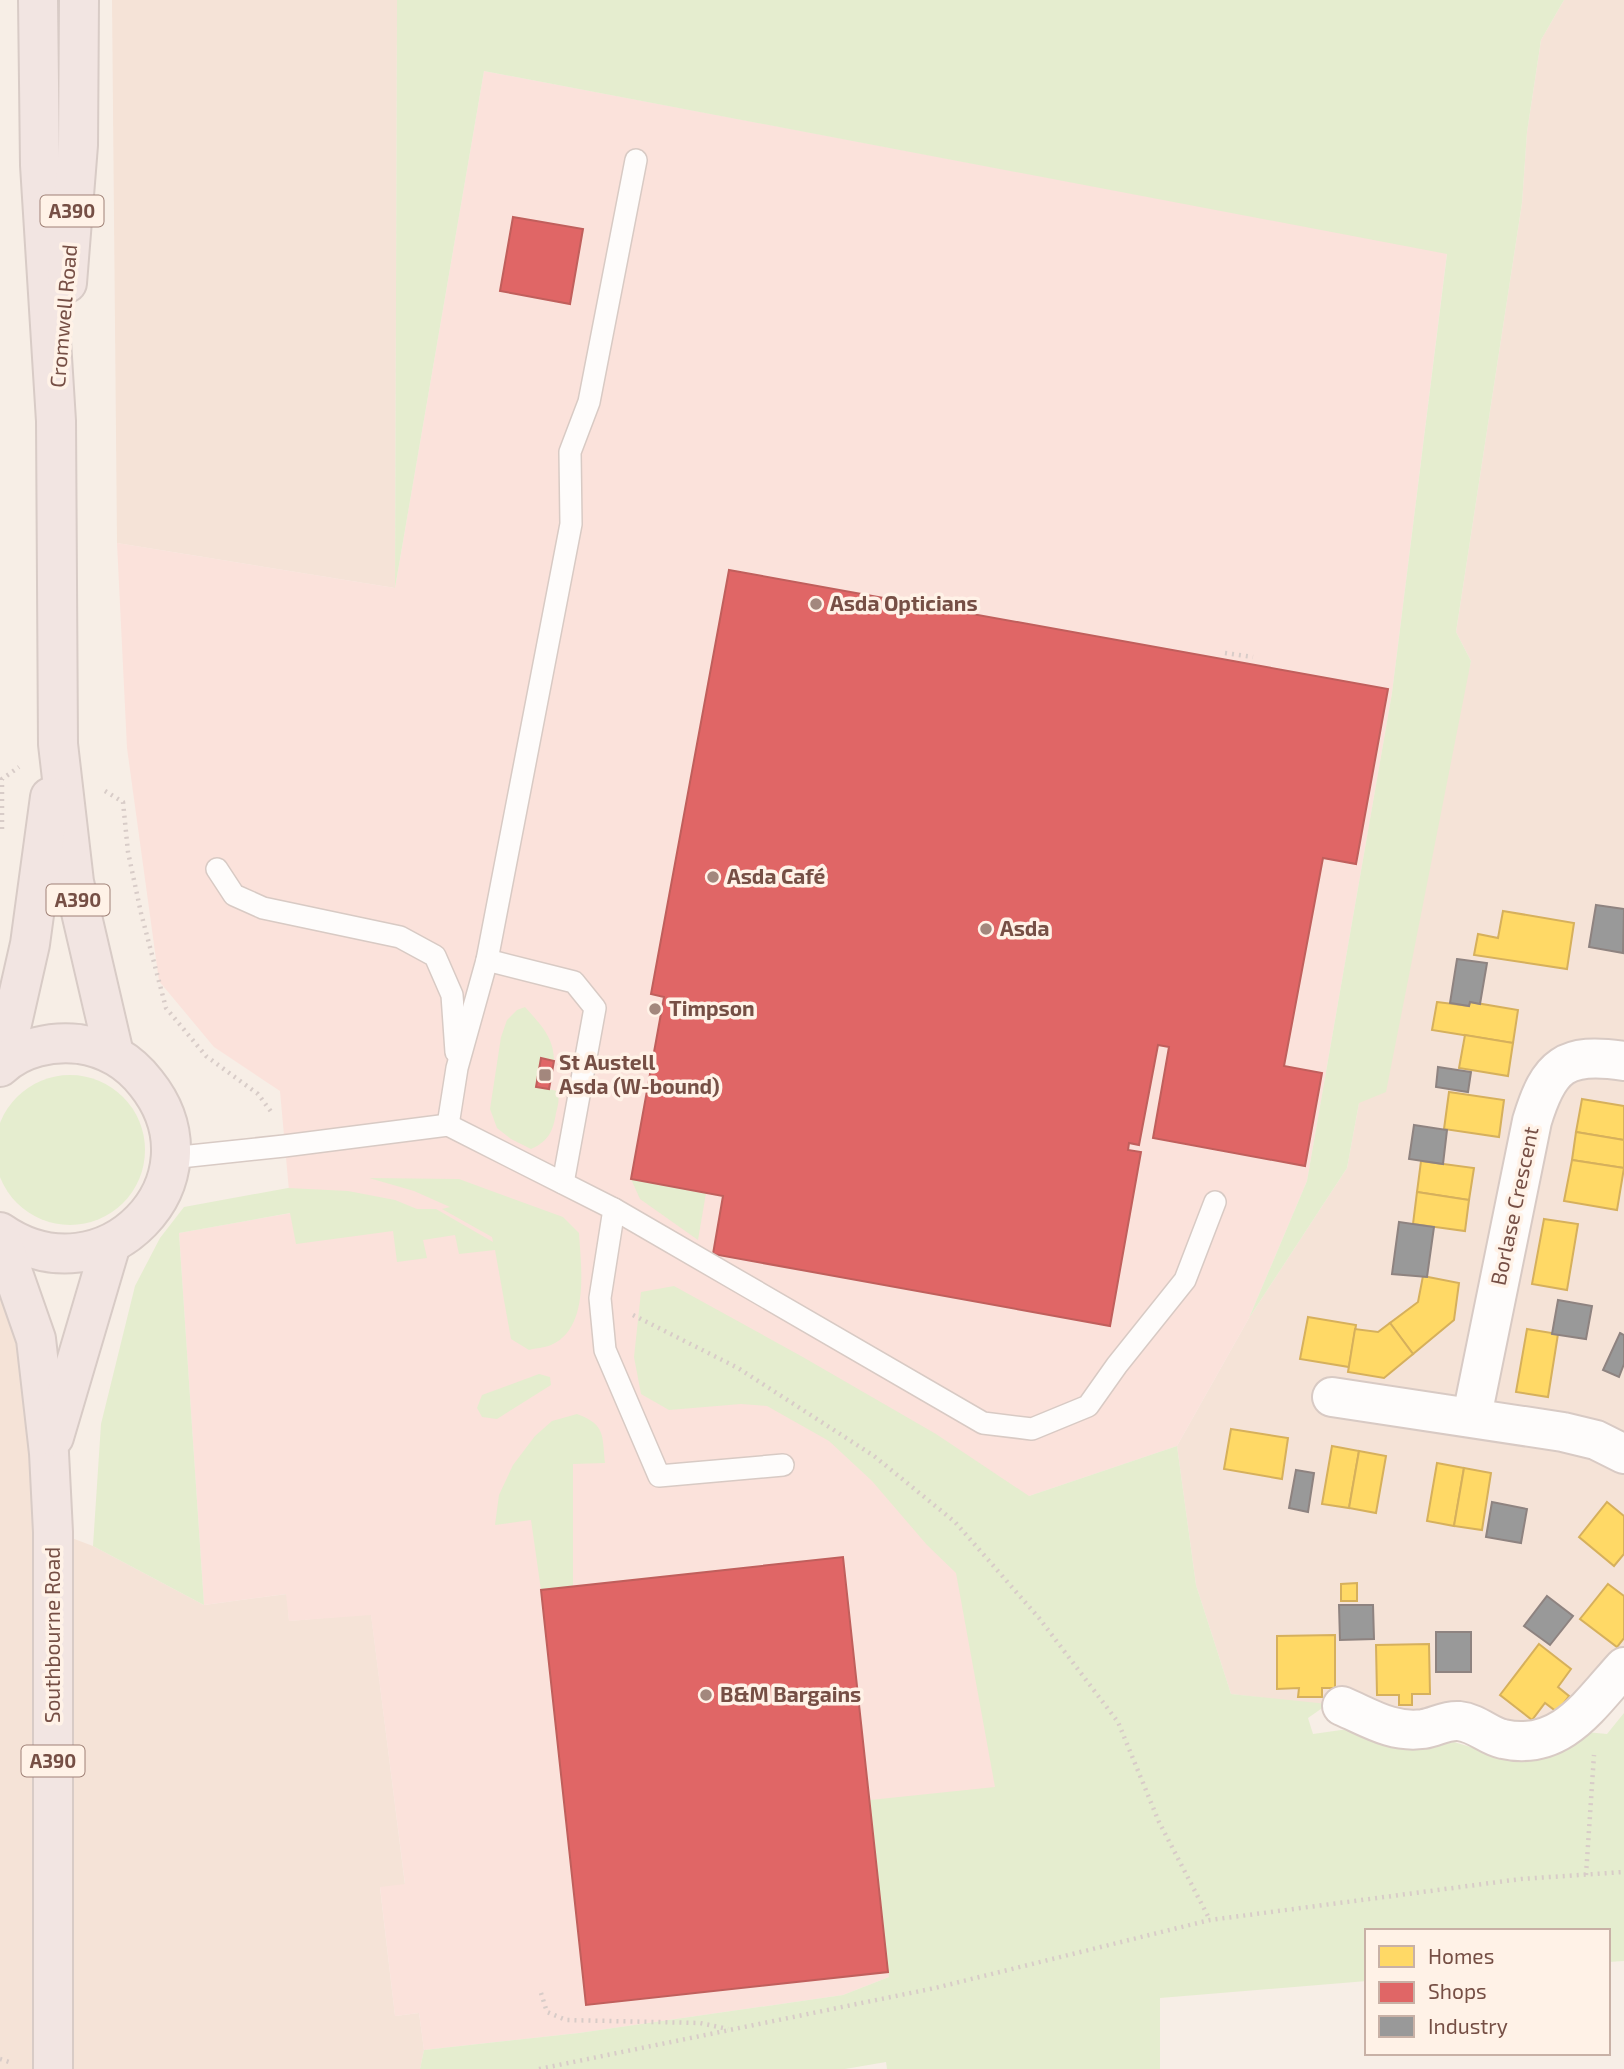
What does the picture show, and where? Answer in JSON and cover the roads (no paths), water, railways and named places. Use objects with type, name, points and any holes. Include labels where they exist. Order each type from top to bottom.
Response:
[{"type":"highway","name":"Cromwell Road","points":[[38,0],[40,165],[56,421],[58,744],[74,882],[114,1054]]},
{"type":"highway","name":"Cromwell Road","points":[[56,421],[78,145],[79,0]]},
{"type":"highway","name":"Cromwell Road","points":[[2,1065],[30,944],[58,744]]},
{"type":"highway","name":"A390","points":[[0,1234],[31,1249],[66,1255],[89,1252],[111,1244],[143,1221],[162,1192],[171,1158],[170,1131],[158,1097],[135,1068],[114,1054],[65,1042],[22,1052],[2,1065]]},
{"type":"highway","name":"Southbourne Road","points":[[0,1234],[36,1339],[49,1453],[53,1532],[53,2069]]},
{"type":"highway","name":"Southbourne Road","points":[[49,1453],[111,1244]]},
{"type":"street","name":"Borlase Crescent","points":[[1472,1416],[1531,1121],[1539,1097],[1552,1074],[1571,1062],[1586,1057],[1624,1061]]},
{"type":"street","points":[[1332,1397],[1472,1416],[1596,1440],[1624,1454]]},
{"type":"street","points":[[1342,1706],[1397,1730],[1425,1729],[1448,1720],[1462,1721],[1480,1726],[1500,1739],[1526,1743],[1556,1733],[1576,1721],[1624,1667]]},
{"type":"lane","points":[[448,1125],[457,1068],[487,960],[570,524],[570,452],[589,402],[636,160]]},
{"type":"lane","points":[[217,869],[234,895],[263,908],[400,937],[435,956],[452,995],[457,1068]]},
{"type":"lane","points":[[487,960],[574,982],[595,1008],[564,1183]]},
{"type":"lane","points":[[171,1158],[448,1125],[614,1209],[983,1423],[1032,1429],[1087,1406],[1185,1280],[1215,1202]]},
{"type":"lane","points":[[614,1209],[600,1298],[605,1350],[659,1476],[783,1465]]},
{"type":"place","name":"Asda Opticians","points":[[816,604]]},
{"type":"place","name":"Asda Café","points":[[713,877]]},
{"type":"place","name":"Asda","points":[[986,929]]},
{"type":"place","name":"Timpson","points":[[655,1009]]},
{"type":"place","name":"St Austell Asda (W-bound)","points":[[545,1075]]},
{"type":"place","name":"B&M Bargains","points":[[706,1695]]}]
